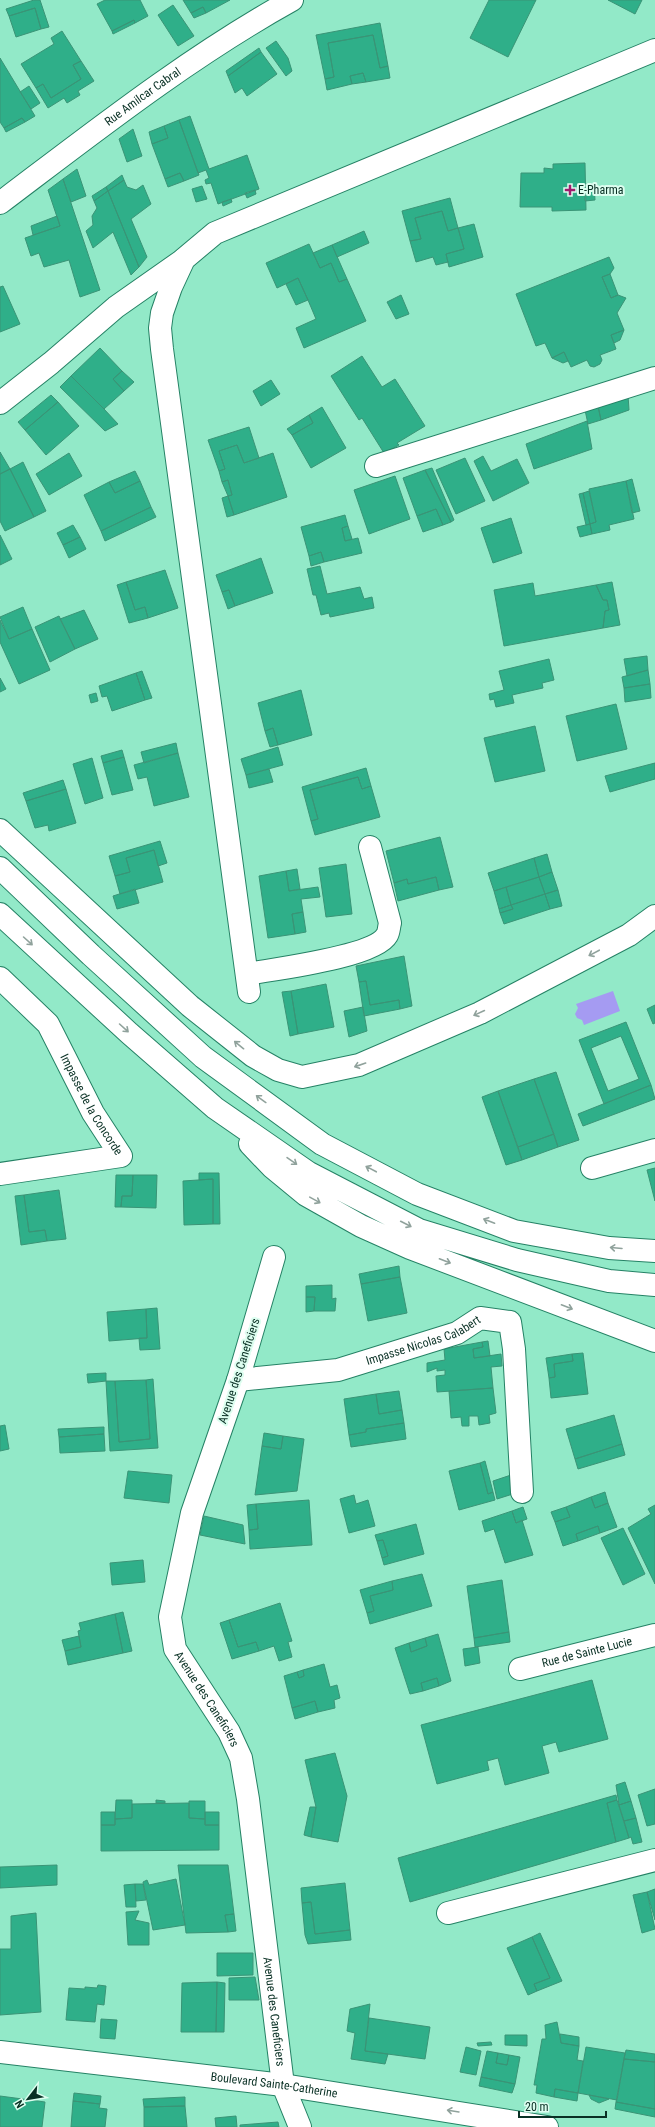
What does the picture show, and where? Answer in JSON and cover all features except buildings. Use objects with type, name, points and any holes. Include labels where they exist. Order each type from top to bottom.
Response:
[{"type":"main road","name":"Rue Amilcar Cabral","points":[[0,203],[89,136],[237,31],[292,0]]},
{"type":"main road","points":[[0,403],[51,363],[116,307],[184,259],[215,234],[655,50]]},
{"type":"main road","points":[[184,259],[171,287],[162,313],[160,328],[248,983],[354,954],[375,945],[387,935],[390,923],[370,847]]},
{"type":"main road","points":[[376,466],[655,378]]},
{"type":"main road","points":[[0,830],[190,1006],[253,1056],[278,1070],[302,1077],[359,1065],[480,1013],[629,935],[655,916]]},
{"type":"main road","points":[[0,868],[91,955],[204,1057],[322,1144],[417,1194],[514,1231],[609,1248],[655,1252]]},
{"type":"main road","points":[[0,914],[123,1027],[215,1108],[272,1166],[306,1195],[361,1226],[410,1248],[655,1340]]},
{"type":"main road","points":[[629,935],[655,926]]},
{"type":"main road","name":"Impasse de la Concorde","points":[[0,978],[48,1024],[93,1113],[121,1156],[0,1174]]},
{"type":"main road","points":[[215,1108],[308,1173],[419,1230],[517,1260],[609,1281],[655,1285]]},
{"type":"main road","points":[[592,1168],[655,1150]]},
{"type":"main road","name":"Avenue des Caneficiers","points":[[274,1257],[238,1380],[192,1513],[170,1617],[175,1648],[229,1732],[241,1758],[248,1799],[283,2085],[300,2127]]},
{"type":"main road","name":"Impasse Nicolas Calabert","points":[[238,1380],[338,1370],[457,1333],[480,1318],[510,1322],[514,1349],[522,1492]]},
{"type":"main road","name":"Rue de Sainte Lucie","points":[[520,1669],[655,1635]]},
{"type":"main road","points":[[448,1913],[655,1860]]},
{"type":"main road","name":"Boulevard Sainte-Catherine","points":[[0,2052],[283,2085],[485,2121],[547,2127]]},
{"type":"shaded area","points":[[613,991],[620,1011],[584,1025],[582,1020],[577,1018],[575,1014],[578,1008],[576,1004]]},
{"type":"place","name":"E-Pharma","points":[[570,190]]}]
